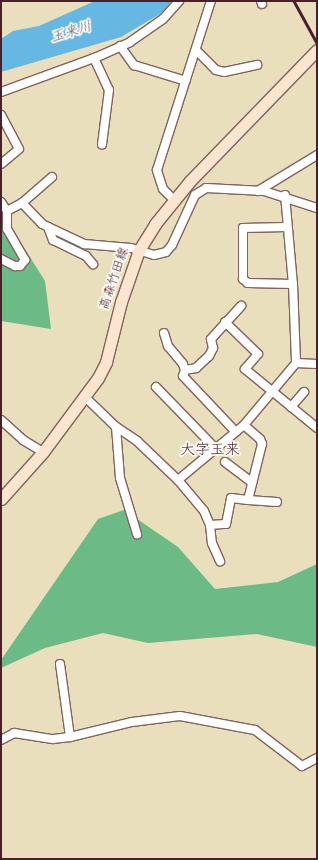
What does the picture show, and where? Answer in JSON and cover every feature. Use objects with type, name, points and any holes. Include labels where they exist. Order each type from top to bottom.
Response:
[{"type":"main road","name":"高森竹田線","points":[[1,499],[42,452],[98,378],[106,362],[121,302],[139,250],[173,199],[317,50]]},
{"type":"street","points":[[1,92],[94,58],[120,46],[163,19],[179,1]]},
{"type":"street","points":[[173,199],[163,189],[157,170],[211,1]]},
{"type":"street","points":[[120,46],[134,65],[186,81]]},
{"type":"street","points":[[196,50],[216,70],[224,72],[257,65]]},
{"type":"street","points":[[94,58],[109,90],[102,145]]},
{"type":"street","points":[[1,115],[19,149],[1,164]]},
{"type":"street","points":[[258,191],[317,155]]},
{"type":"street","points":[[7,211],[22,203],[52,177]]},
{"type":"street","points":[[22,203],[42,224],[84,244],[139,250],[154,256],[166,252],[172,245],[192,199],[199,191],[206,188],[258,191],[285,195],[317,208]]},
{"type":"street","points":[[178,480],[244,425],[273,393],[296,363],[293,284],[286,227],[285,195]]},
{"type":"street","points":[[1,202],[7,211],[6,229],[25,260],[20,266],[15,266],[1,259]]},
{"type":"street","points":[[48,227],[53,240],[86,256],[93,264]]},
{"type":"street","points":[[286,227],[243,228],[243,279],[248,284],[293,284]]},
{"type":"street","points":[[185,370],[196,368],[209,356],[213,348],[211,339],[241,306]]},
{"type":"street","points":[[225,322],[258,354],[246,369],[273,393],[317,428]]},
{"type":"street","points":[[164,333],[168,346],[183,364],[185,370],[183,376],[236,432]]},
{"type":"street","points":[[296,363],[317,364]]},
{"type":"street","points":[[156,387],[216,449]]},
{"type":"street","points":[[292,407],[304,392]]},
{"type":"street","points":[[84,396],[116,427],[137,441],[178,480],[204,511],[210,525],[212,544],[220,560]]},
{"type":"street","points":[[1,420],[23,440],[42,452]]},
{"type":"street","points":[[244,425],[260,439],[262,444],[248,500]]},
{"type":"street","points":[[116,427],[120,478],[137,534]]},
{"type":"street","points":[[225,462],[252,482]]},
{"type":"street","points":[[210,525],[226,524],[230,498],[277,502]]},
{"type":"street","points":[[60,664],[70,737]]},
{"type":"street","points":[[1,740],[14,734],[53,739],[70,737],[132,722],[180,716],[255,730],[302,766],[317,758]]},
{"type":"green space","points":[[1,218],[6,219],[45,281],[51,329],[1,321]]},
{"type":"green space","points":[[124,510],[178,547],[215,589],[278,582],[317,564],[317,647],[257,634],[148,643],[103,633],[45,648],[1,668],[1,660],[98,519]]},
{"type":"water","name":"玉来川","points":[[95,1],[172,1],[160,14],[121,37],[1,72],[1,39],[13,31],[39,26]]},
{"type":"railway","points":[[294,1],[317,43]]},
{"type":"district","name":"大字玉来","points":[[210,451]]}]
